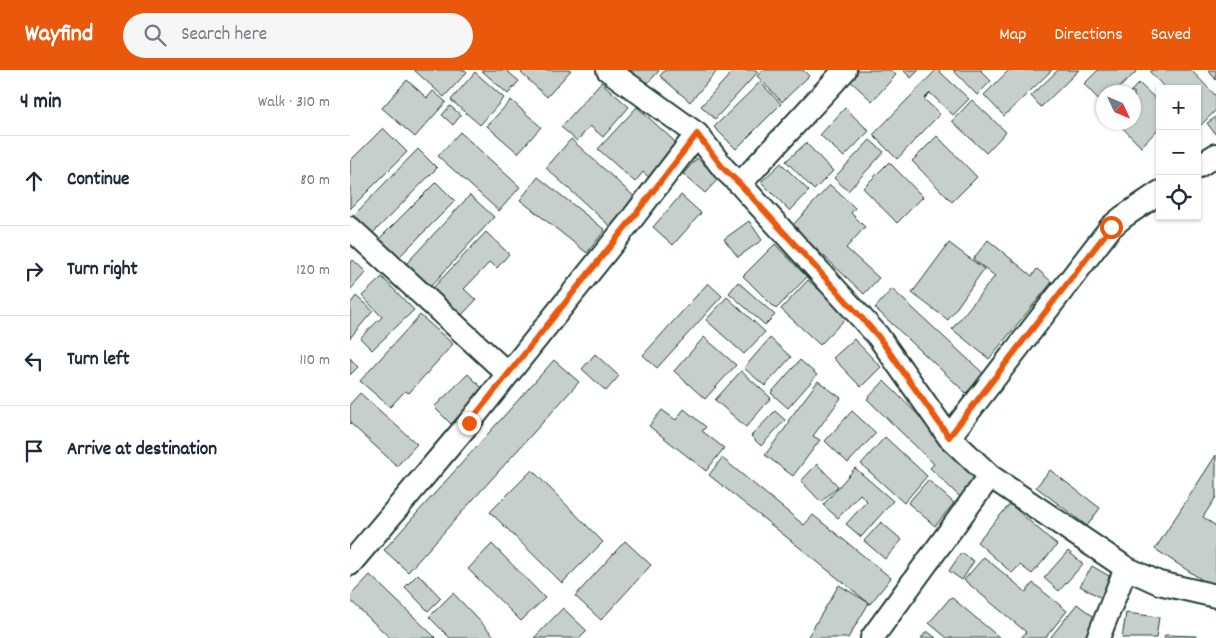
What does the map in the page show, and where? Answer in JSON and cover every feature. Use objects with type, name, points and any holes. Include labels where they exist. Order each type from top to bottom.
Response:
[{"type":"street","points":[[608,70],[697,134],[724,169],[740,184],[878,336],[949,437],[990,476],[1126,568],[1159,583],[1216,596]]},
{"type":"street","points":[[740,184],[845,70]]},
{"type":"street","points":[[350,564],[469,423],[628,224],[697,134]]},
{"type":"street","points":[[1201,164],[1216,155]]},
{"type":"street","points":[[949,437],[1111,227],[1122,217],[1156,195]]},
{"type":"street","points":[[350,228],[508,374]]},
{"type":"street","points":[[872,638],[990,476]]},
{"type":"street","points":[[1098,638],[1126,568]]},
{"type":"building","points":[[414,70],[465,70],[467,72],[444,97]]},
{"type":"building","points":[[481,70],[506,70],[519,81],[508,94]]},
{"type":"building","points":[[524,70],[571,70],[547,97],[521,73]]},
{"type":"building","points":[[629,70],[658,70],[659,71],[646,85]]},
{"type":"building","points":[[665,70],[718,70],[690,102],[660,76]]},
{"type":"building","points":[[734,70],[756,70],[758,72],[715,119],[701,106]]},
{"type":"building","points":[[763,70],[803,70],[809,76],[782,102],[757,76]]},
{"type":"building","points":[[856,70],[891,70],[896,75],[872,101],[848,79]]},
{"type":"building","points":[[903,70],[919,70],[911,78]]},
{"type":"building","points":[[936,70],[969,99],[953,115],[930,93],[924,99],[940,114],[897,159],[873,135]]},
{"type":"building","points":[[953,70],[982,70],[991,81],[977,95]]},
{"type":"building","points":[[1009,70],[1052,70],[1004,116],[984,95]]},
{"type":"building","points":[[1058,70],[1079,70],[1041,107],[1031,96]]},
{"type":"building","points":[[1098,70],[1138,70],[1122,85],[1096,85],[1096,97],[1084,84]]},
{"type":"building","points":[[1152,70],[1191,70],[1216,96],[1216,110],[1201,125],[1201,85],[1162,85],[1150,72]]},
{"type":"building","points":[[1208,70],[1216,70],[1216,80]]},
{"type":"building","points":[[475,72],[504,98],[480,125],[451,100]]},
{"type":"building","points":[[407,80],[427,98],[433,91],[446,102],[415,137],[382,108]]},
{"type":"building","points":[[601,82],[629,107],[603,137],[590,126],[577,141],[561,127]]},
{"type":"building","points":[[760,82],[781,104],[736,149],[714,127]]},
{"type":"building","points":[[1139,83],[1156,99],[1156,131],[1141,147],[1125,130],[1141,130],[1141,85],[1137,85]]},
{"type":"building","points":[[511,100],[541,127],[518,153],[487,126]]},
{"type":"building","points":[[972,100],[1006,132],[986,153],[952,121]]},
{"type":"building","points":[[450,106],[461,115],[453,125],[442,115]]},
{"type":"building","points":[[637,107],[683,149],[653,181],[643,172],[635,182],[598,149]]},
{"type":"building","points":[[845,108],[869,131],[844,157],[820,135]]},
{"type":"building","points":[[1216,117],[1216,135],[1207,123]]},
{"type":"building","points":[[383,128],[407,152],[350,209],[350,161]]},
{"type":"building","points":[[460,132],[520,187],[499,211],[438,156]]},
{"type":"building","points":[[937,136],[977,177],[952,202],[912,161]]},
{"type":"building","points":[[571,139],[638,200],[612,228],[546,168]]},
{"type":"building","points":[[870,140],[884,152],[848,191],[834,178]]},
{"type":"building","points":[[806,143],[833,171],[814,190],[786,161]]},
{"type":"building","points":[[418,149],[437,168],[372,234],[353,216]]},
{"type":"building","points":[[697,158],[719,178],[705,193],[683,174]]},
{"type":"building","points":[[889,162],[923,197],[897,223],[863,188]]},
{"type":"building","points":[[781,163],[809,191],[790,211],[761,182]]},
{"type":"building","points":[[538,177],[605,230],[587,253],[520,200]]},
{"type":"building","points":[[436,182],[455,201],[397,259],[378,240]]},
{"type":"building","points":[[830,185],[855,208],[851,213],[865,227],[846,248],[879,278],[864,294],[792,226]]},
{"type":"building","points":[[470,195],[494,217],[431,286],[406,264]]},
{"type":"building","points":[[681,195],[701,213],[673,245],[653,227]]},
{"type":"building","points":[[749,221],[762,240],[738,257],[724,239]]},
{"type":"building","points":[[486,232],[509,254],[497,268],[490,262],[464,289],[476,300],[459,318],[430,291]]},
{"type":"building","points":[[988,240],[1032,276],[1037,269],[1052,282],[989,359],[952,329],[995,276],[973,259]]},
{"type":"building","points":[[949,243],[984,269],[948,320],[912,293]]},
{"type":"building","points":[[775,244],[807,277],[776,309],[743,276]]},
{"type":"building","points":[[353,260],[366,272],[350,290],[350,263]]},
{"type":"building","points":[[382,277],[414,310],[372,350],[360,338],[382,317],[362,296]]},
{"type":"building","points":[[808,280],[848,316],[820,345],[781,309]]},
{"type":"building","points":[[738,282],[775,315],[765,325],[729,293]]},
{"type":"building","points":[[708,283],[722,296],[657,368],[643,355]]},
{"type":"building","points":[[892,289],[984,374],[966,393],[875,308]]},
{"type":"building","points":[[356,296],[373,311],[350,338],[350,304]]},
{"type":"building","points":[[727,297],[765,332],[744,354],[706,320]]},
{"type":"building","points":[[420,315],[453,344],[409,393],[405,391],[390,407],[360,381]]},
{"type":"building","points":[[704,337],[736,365],[705,399],[674,371]]},
{"type":"building","points":[[770,338],[791,357],[765,386],[744,368]]},
{"type":"building","points":[[854,339],[881,367],[861,387],[833,358]]},
{"type":"building","points":[[595,354],[619,376],[606,391],[582,369]]},
{"type":"building","points":[[350,358],[358,367],[350,375]]},
{"type":"building","points":[[554,360],[579,382],[408,572],[384,550]]},
{"type":"building","points":[[800,360],[817,375],[788,408],[771,393]]},
{"type":"building","points":[[741,371],[771,398],[746,427],[715,400]]},
{"type":"building","points":[[468,374],[485,391],[451,424],[434,407]]},
{"type":"building","points":[[818,381],[841,398],[813,436],[820,440],[793,476],[765,455]]},
{"type":"building","points":[[884,381],[980,476],[960,497],[930,468],[934,464],[867,399]]},
{"type":"building","points":[[360,393],[417,444],[397,466],[350,423],[350,404]]},
{"type":"building","points":[[684,409],[706,427],[702,431],[724,448],[706,471],[649,426],[662,410],[676,420]]},
{"type":"building","points":[[775,411],[785,420],[761,446],[751,436]]},
{"type":"building","points":[[852,411],[876,433],[848,463],[825,441]]},
{"type":"building","points":[[885,437],[927,476],[904,503],[861,464]]},
{"type":"building","points":[[1216,455],[1216,497],[1203,517],[1216,526],[1216,589],[1155,549]]},
{"type":"building","points":[[722,458],[804,525],[813,515],[891,578],[870,604],[709,475]]},
{"type":"building","points":[[817,464],[838,486],[821,502],[801,481]]},
{"type":"building","points":[[855,468],[893,501],[861,537],[846,524],[867,501],[860,494],[838,518],[823,505]]},
{"type":"building","points":[[532,470],[603,542],[562,583],[490,512]]},
{"type":"building","points":[[1050,470],[1100,508],[1087,526],[1036,487]]},
{"type":"building","points":[[928,480],[954,503],[935,526],[908,503]]},
{"type":"building","points":[[1010,504],[1057,545],[1032,574],[1020,565],[1012,573],[977,542]]},
{"type":"building","points":[[881,522],[902,540],[885,559],[864,541]]},
{"type":"building","points":[[625,541],[651,565],[601,620],[575,596]]},
{"type":"building","points":[[492,544],[545,598],[521,621],[468,569]]},
{"type":"building","points":[[1068,551],[1083,564],[1059,591],[1044,578]]},
{"type":"building","points":[[961,553],[974,561],[962,580],[949,571]]},
{"type":"building","points":[[984,557],[1026,592],[1033,583],[1067,611],[1045,638],[1021,638],[1026,632],[964,580]]},
{"type":"building","points":[[1092,566],[1116,580],[1105,600],[1080,586]]},
{"type":"building","points":[[418,574],[441,598],[428,611],[405,587]]},
{"type":"building","points":[[370,575],[436,638],[390,638],[350,600],[350,596]]},
{"type":"building","points":[[839,585],[869,603],[848,638],[807,638]]},
{"type":"building","points":[[453,593],[496,638],[450,638],[429,617]]},
{"type":"building","points":[[951,597],[1000,638],[947,638],[929,623]]},
{"type":"building","points":[[1077,604],[1098,620],[1084,638],[1050,638]]},
{"type":"building","points":[[563,608],[587,631],[580,638],[534,638]]},
{"type":"building","points":[[1126,613],[1159,617],[1156,638],[1122,638]]},
{"type":"building","points":[[927,631],[936,638],[921,638]]},
{"type":"building","points":[[1165,635],[1196,636],[1196,638],[1164,638]]},
{"type":"route","points":[[469,423],[628,224],[697,134],[724,169],[740,184],[878,336],[949,437],[1111,227]]}]
